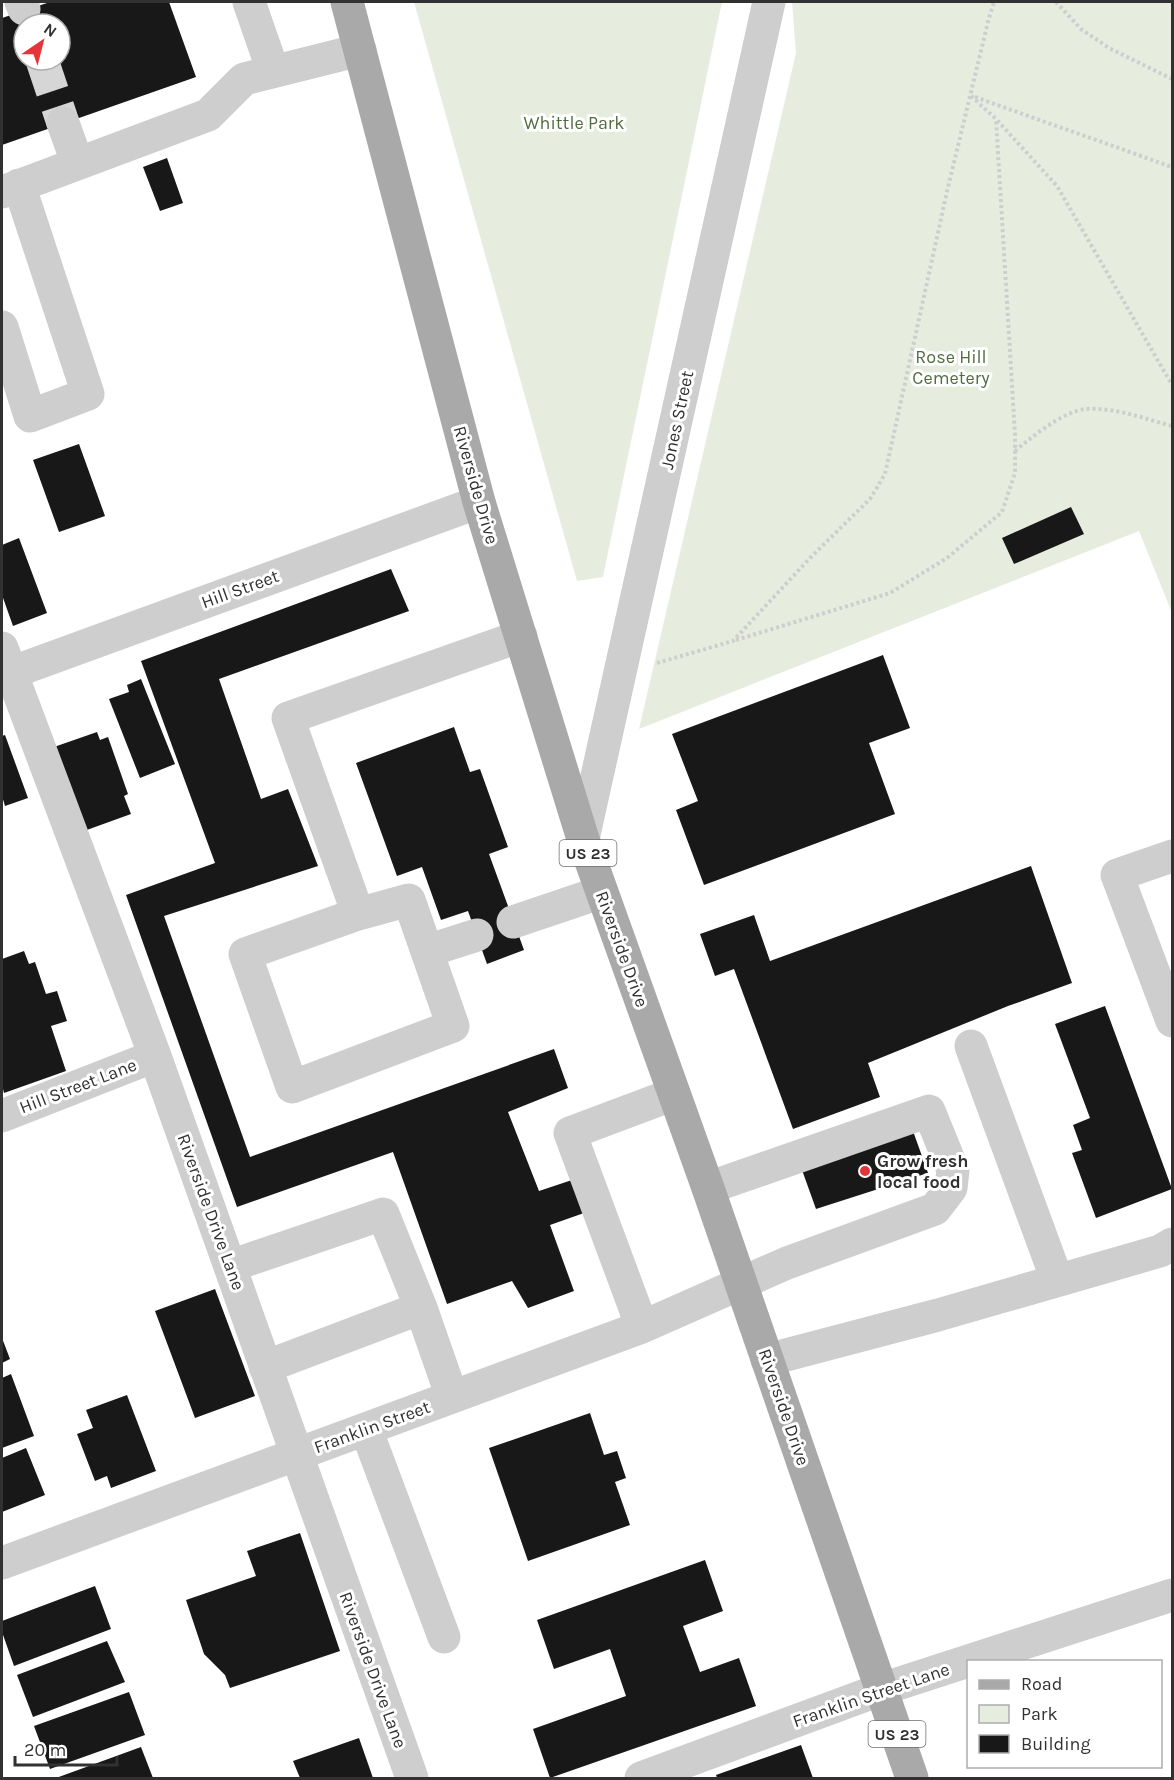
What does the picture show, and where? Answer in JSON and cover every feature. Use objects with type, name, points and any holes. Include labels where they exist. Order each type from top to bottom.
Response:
[{"type":"main road","name":"Riverside Drive","points":[[347,2],[479,501],[583,839],[708,1188],[912,1779]]},
{"type":"street","points":[[249,2],[273,71]]},
{"type":"street","name":"Jones Street","points":[[583,839],[769,2]]},
{"type":"street","points":[[2,327],[30,416],[88,394],[10,188],[208,115],[244,79],[360,50]]},
{"type":"street","points":[[63,123],[77,162]]},
{"type":"street","name":"Hill Street","points":[[4,665],[479,501]]},
{"type":"street","points":[[358,914],[288,718],[520,636]]},
{"type":"street","name":"Riverside Drive Lane","points":[[4,665],[155,1056],[412,1779]]},
{"type":"street","points":[[1173,856],[1117,875],[1173,1021]]},
{"type":"street","points":[[513,922],[602,892]]},
{"type":"street","points":[[409,900],[453,1026],[292,1087],[245,954],[358,914],[409,900]]},
{"type":"street","points":[[427,951],[477,935]]},
{"type":"street","points":[[971,1046],[1057,1280]]},
{"type":"street","name":"Hill Street Lane","points":[[2,1116],[155,1056]]},
{"type":"street","points":[[642,1328],[570,1132],[674,1094]]},
{"type":"street","name":"Franklin Street","points":[[2,1563],[642,1328],[787,1263],[935,1209],[951,1188],[953,1170],[929,1111],[708,1188]]},
{"type":"street","points":[[230,1266],[383,1214],[421,1308],[452,1397]]},
{"type":"street","points":[[767,1360],[938,1315],[1160,1251],[1173,1244]]},
{"type":"street","points":[[265,1367],[421,1308]]},
{"type":"street","points":[[366,1429],[444,1637]]},
{"type":"street","name":"Franklin Street Lane","points":[[971,1660],[1173,1594]]},
{"type":"street","name":"Franklin Street Lane","points":[[641,1779],[882,1689],[967,1661]]},
{"type":"path","points":[[733,641],[810,558],[870,499],[885,474],[948,187],[994,2]]},
{"type":"path","points":[[1056,2],[1081,29],[1109,48],[1173,79]]},
{"type":"path","points":[[971,96],[996,119],[1057,186],[1173,385]]},
{"type":"path","points":[[971,96],[1173,167]]},
{"type":"path","points":[[621,674],[890,593],[947,558],[1002,512],[1015,473],[1015,451],[996,119]]},
{"type":"path","points":[[1015,451],[1042,429],[1084,409],[1126,413],[1173,426]]},
{"type":"green space","name":"Whittle Park","points":[[414,2],[722,2],[603,577],[577,581]]},
{"type":"green space","name":"Rose Hill Cemetery","points":[[792,2],[1172,2],[1172,613],[1139,531],[639,729],[796,53]]},
{"type":"building","points":[[50,2],[169,2],[196,77],[2,145],[2,18],[12,15],[12,72],[72,72],[72,12],[20,12]]},
{"type":"building","points":[[167,158],[183,203],[160,211],[143,167]]},
{"type":"building","points":[[79,444],[105,516],[59,532],[33,460]]},
{"type":"building","points":[[1071,507],[1084,534],[1014,564],[1002,538]]},
{"type":"building","points":[[19,538],[47,613],[13,626],[2,595],[2,545]]},
{"type":"building","points":[[391,569],[409,611],[219,679],[261,799],[288,789],[318,866],[164,916],[250,1157],[554,1049],[568,1088],[508,1112],[539,1191],[572,1180],[584,1213],[550,1225],[574,1291],[528,1308],[512,1281],[447,1304],[393,1152],[237,1207],[126,895],[215,863],[141,661]]},
{"type":"building","points":[[883,655],[910,728],[869,743],[895,814],[704,885],[676,810],[698,801],[672,734]]},
{"type":"building","points":[[141,679],[175,764],[140,778],[109,699],[129,692],[127,685]]},
{"type":"building","points":[[454,727],[470,772],[480,769],[508,847],[489,854],[524,950],[487,964],[468,911],[441,920],[422,867],[397,876],[356,763]]},
{"type":"building","points":[[97,732],[100,740],[108,737],[128,794],[124,796],[131,814],[84,831],[54,747]]},
{"type":"building","points":[[5,735],[28,798],[5,806],[2,796],[2,736]]},
{"type":"building","points":[[1031,866],[1072,983],[1008,1006],[868,1063],[880,1097],[793,1129],[734,969],[715,976],[700,934],[754,915],[770,961]]},
{"type":"building","points":[[24,951],[29,964],[35,962],[46,994],[57,991],[67,1021],[51,1026],[66,1071],[4,1093],[2,1085],[2,959]]},
{"type":"building","points":[[1105,1006],[1172,1189],[1096,1218],[1072,1153],[1082,1150],[1073,1125],[1090,1118],[1055,1024]]},
{"type":"building","name":"Grow fresh local food","points":[[913,1131],[928,1173],[816,1209],[802,1170]]},
{"type":"building","points":[[215,1289],[255,1396],[195,1418],[155,1311]]},
{"type":"building","points":[[2,1338],[10,1359],[2,1363]]},
{"type":"building","points":[[11,1374],[34,1436],[2,1448],[2,1378]]},
{"type":"building","points":[[127,1395],[156,1471],[111,1488],[107,1476],[95,1481],[77,1434],[93,1428],[86,1410]]},
{"type":"building","points":[[590,1413],[604,1455],[617,1451],[626,1478],[615,1482],[630,1525],[528,1561],[489,1448]]},
{"type":"building","points":[[26,1448],[45,1495],[2,1512],[2,1458]]},
{"type":"building","points":[[300,1533],[340,1651],[230,1688],[225,1675],[204,1654],[186,1600],[256,1576],[247,1551]]},
{"type":"building","points":[[705,1560],[723,1611],[683,1626],[700,1672],[739,1658],[756,1706],[550,1778],[533,1729],[626,1696],[610,1649],[554,1669],[537,1620]]},
{"type":"building","points":[[95,1586],[111,1629],[14,1666],[2,1632],[2,1621]]},
{"type":"building","points":[[107,1641],[125,1682],[33,1717],[17,1675]]},
{"type":"building","points":[[129,1692],[145,1735],[50,1769],[34,1726]]},
{"type":"building","points":[[359,1738],[373,1778],[300,1778],[293,1761]]},
{"type":"building","points":[[801,1745],[813,1778],[717,1778],[716,1775]]},
{"type":"building","points":[[141,1747],[153,1778],[56,1778]]},
{"type":"tunnel","points":[[46,72],[63,123]]},
{"type":"place","name":"Grow fresh local food","points":[[865,1171]]}]
